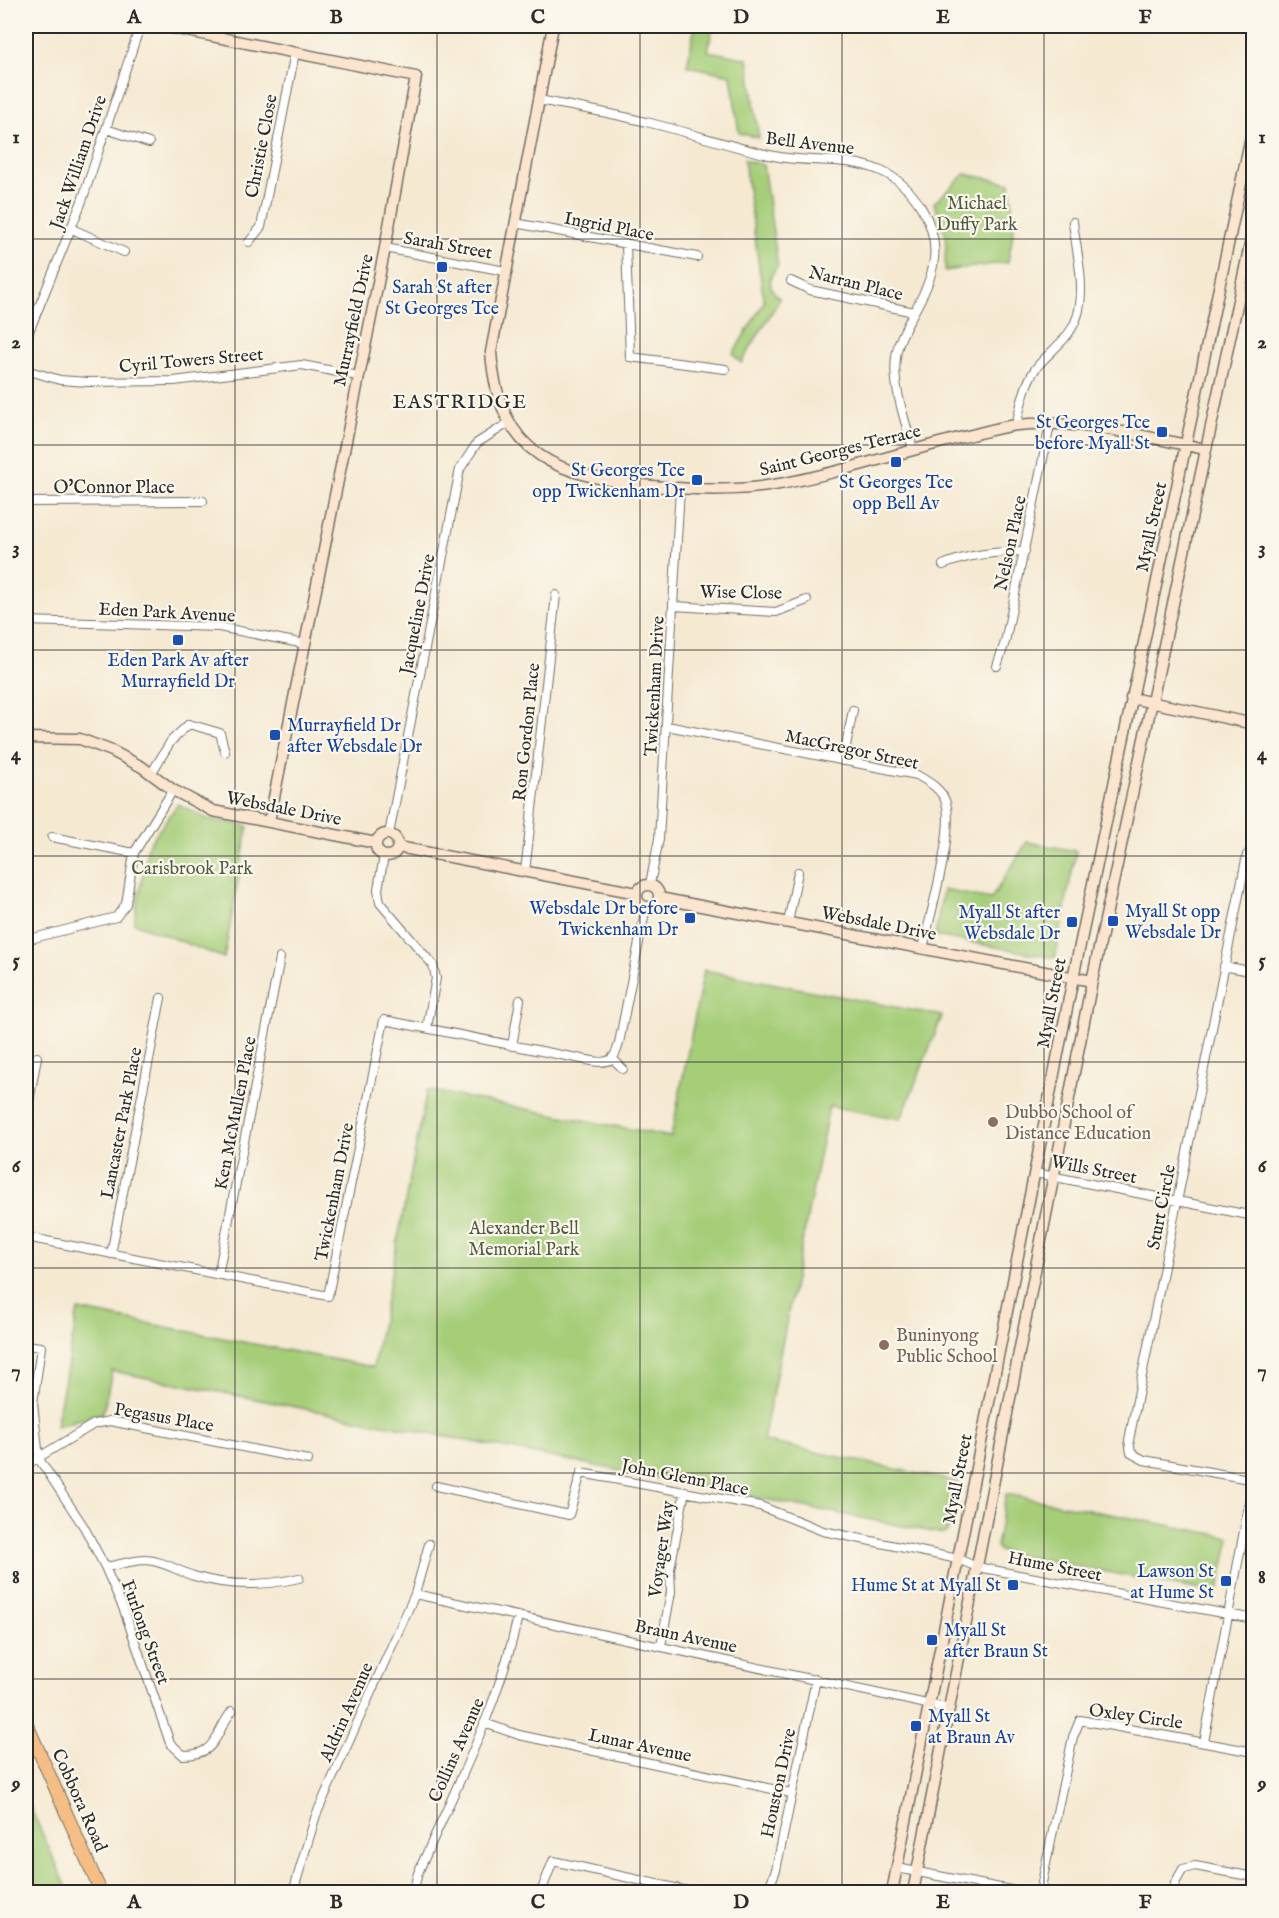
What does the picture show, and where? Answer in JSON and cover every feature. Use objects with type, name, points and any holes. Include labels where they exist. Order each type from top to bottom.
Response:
[{"type":"main road","name":"Cobbora Road","points":[[26,1722],[100,1893]]},
{"type":"street","name":"Jack William Drive","points":[[26,339],[72,229],[140,26]]},
{"type":"street","name":"Murrayfield Drive","points":[[162,26],[416,77],[385,248],[269,822]]},
{"type":"street","name":"Saint Georges Terrace","points":[[553,26],[491,352],[498,401],[523,440],[546,460],[572,472],[601,481],[680,489],[729,490],[773,485],[1016,425],[1099,427],[1205,449]]},
{"type":"street","name":"Christie Close","points":[[249,242],[261,227],[295,52]]},
{"type":"street","name":"Bell Avenue","points":[[539,100],[645,122],[774,156],[804,161],[830,159],[882,172],[913,196],[927,218],[934,238],[934,259],[928,286],[900,341],[895,367],[898,391],[913,449]]},
{"type":"street","name":"Myall Street","points":[[892,1893],[1073,978],[1185,445],[1250,165],[1254,122]]},
{"type":"street","points":[[106,129],[148,143]]},
{"type":"street","points":[[1016,425],[1030,377],[1063,342],[1079,312],[1080,290],[1073,222]]},
{"type":"street","name":"Ingrid Place","points":[[515,223],[697,257]]},
{"type":"street","name":"Myall Street","points":[[913,1893],[1092,981],[1254,226]]},
{"type":"street","points":[[72,229],[124,252]]},
{"type":"street","points":[[626,245],[630,357],[725,369]]},
{"type":"street","name":"Sarah Street","points":[[385,248],[505,271]]},
{"type":"street","name":"Narran Place","points":[[791,281],[810,290],[914,312]]},
{"type":"street","name":"Cyril Towers Street","points":[[26,370],[60,380],[88,382],[174,381],[302,365],[358,376]]},
{"type":"street","name":"Jacqueline Drive","points":[[389,834],[460,469],[477,443],[510,422]]},
{"type":"street","name":"Nelson Place","points":[[997,666],[1050,425]]},
{"type":"street","name":"Twickenham Drive","points":[[650,884],[659,839],[680,489]]},
{"type":"street","name":"O'Connor Place","points":[[26,502],[203,501]]},
{"type":"street","points":[[943,565],[957,559],[993,552],[1024,551]]},
{"type":"street","name":"Ron Gordon Place","points":[[525,872],[556,595]]},
{"type":"street","name":"Wise Close","points":[[673,606],[776,612],[807,600]]},
{"type":"street","name":"Eden Park Avenue","points":[[26,621],[219,627],[305,644]]},
{"type":"street","points":[[1131,698],[1254,724]]},
{"type":"street","points":[[843,760],[853,710]]},
{"type":"street","points":[[151,774],[171,741],[189,724],[220,733],[225,752]]},
{"type":"street","name":"MacGregor Street","points":[[667,726],[916,775],[940,791],[947,804],[947,831],[923,949]]},
{"type":"street","name":"Websdale Drive","points":[[26,738],[80,739],[112,751],[173,790],[213,811],[376,843]]},
{"type":"street","points":[[26,940],[116,917],[126,904],[134,853],[173,790]]},
{"type":"street","points":[[389,834],[397,840],[398,847],[394,853],[384,856],[378,853],[376,843],[382,835],[389,834]]},
{"type":"street","points":[[52,837],[134,853]]},
{"type":"street","points":[[398,847],[637,893]]},
{"type":"street","name":"Sturt Circle","points":[[1253,1479],[1144,1460],[1131,1453],[1130,1440],[1247,855],[1254,847]]},
{"type":"street","points":[[384,856],[378,889],[380,903],[433,965],[436,978],[427,1028]]},
{"type":"street","points":[[788,923],[798,872]]},
{"type":"street","points":[[650,884],[657,888],[659,898],[653,906],[646,907],[639,902],[637,893],[641,887],[650,884]]},
{"type":"street","name":"Websdale Drive","points":[[659,898],[1092,981]]},
{"type":"street","points":[[623,1069],[613,1059],[619,1043],[646,907]]},
{"type":"street","name":"Ken McMullen Place","points":[[218,1275],[280,958]]},
{"type":"street","points":[[1224,966],[1254,972]]},
{"type":"street","name":"Lancaster Park Place","points":[[111,1254],[161,998]]},
{"type":"street","points":[[512,1046],[520,1000]]},
{"type":"street","name":"Twickenham Drive","points":[[26,1237],[328,1296],[384,1020],[592,1061],[608,1062],[613,1059]]},
{"type":"street","points":[[26,1118],[37,1057]]},
{"type":"street","name":"Wills Street","points":[[1035,1173],[1254,1216]]},
{"type":"street","points":[[26,1345],[41,1347],[29,1404],[39,1459]]},
{"type":"street","name":"Pegasus Place","points":[[26,1465],[94,1424],[110,1421],[308,1460]]},
{"type":"street","name":"Furlong Street","points":[[39,1459],[84,1527],[105,1567],[124,1610],[170,1743],[183,1755],[198,1755],[210,1749],[232,1712]]},
{"type":"street","name":"John Glenn Place","points":[[436,1486],[570,1515],[581,1473],[760,1506],[823,1532],[958,1559]]},
{"type":"street","points":[[1204,1742],[1253,1479]]},
{"type":"street","name":"Voyager Way","points":[[661,1646],[671,1592],[670,1569],[685,1491]]},
{"type":"street","name":"Aldrin Avenue","points":[[293,1893],[316,1815],[415,1594],[429,1544]]},
{"type":"street","name":"Hume Street","points":[[958,1559],[977,1567],[1254,1619]]},
{"type":"street","points":[[105,1567],[145,1560],[165,1564],[193,1576],[223,1583],[253,1585],[299,1578]]},
{"type":"street","name":"Braun Avenue","points":[[415,1594],[950,1709]]},
{"type":"street","name":"Collins Avenue","points":[[413,1893],[418,1873],[484,1723],[510,1655],[518,1616]]},
{"type":"street","name":"Houston Drive","points":[[767,1893],[776,1870],[816,1679]]},
{"type":"street","name":"Oxley Circle","points":[[1040,1893],[1073,1737],[1080,1720],[1254,1752]]},
{"type":"street","name":"Lunar Avenue","points":[[484,1723],[519,1735],[791,1793]]},
{"type":"street","points":[[541,1893],[553,1861],[666,1889],[693,1893]]},
{"type":"street","points":[[1173,1893],[1174,1883],[1183,1869],[1195,1866],[1254,1878]]},
{"type":"street","points":[[897,1868],[1020,1893]]},
{"type":"green space","points":[[695,26],[713,26],[708,51],[748,59],[759,138],[739,133],[731,75],[687,66]]},
{"type":"green space","points":[[744,160],[763,165],[778,266],[772,274],[770,283],[780,299],[741,363],[733,354],[764,302]]},
{"type":"green space","name":"Michael Duffy Park","points":[[965,174],[1010,183],[1014,227],[1008,262],[945,271],[946,236],[934,203]]},
{"type":"green space","name":"Carisbrook Park","points":[[178,804],[207,819],[248,826],[224,958],[134,923],[148,845]]},
{"type":"green space","points":[[1027,842],[1076,851],[1055,958],[935,936],[943,890],[991,899]]},
{"type":"green space","name":"Alexander Bell Memorial Park","points":[[704,970],[942,1016],[901,1119],[829,1106],[763,1441],[958,1482],[948,1531],[943,1534],[112,1371],[103,1413],[56,1426],[78,1310],[373,1367],[427,1090],[671,1137]]},
{"type":"green space","points":[[1006,1494],[1230,1537],[1219,1589],[1215,1593],[999,1551],[996,1546]]},
{"type":"green space","points":[[26,1798],[69,1892],[26,1892]]},
{"type":"place","name":"Sarah St after St Georges Tce","points":[[442,267]]},
{"type":"place","name":"St Georges Tce before Myall St","points":[[1162,432]]},
{"type":"place","name":"St Georges Tce opp Bell Av","points":[[896,462]]},
{"type":"place","name":"St Georges Tce opp Twickenham Dr","points":[[697,480]]},
{"type":"place","name":"Eden Park Av after Murrayfield Dr","points":[[178,640]]},
{"type":"place","name":"Murrayfield Dr after Websdale Dr","points":[[275,735]]},
{"type":"place","name":"Websdale Dr before Twickenham Dr","points":[[690,918]]},
{"type":"place","name":"Myall St opp Websdale Dr","points":[[1113,921]]},
{"type":"place","name":"Myall St after Websdale Dr","points":[[1072,922]]},
{"type":"place","name":"Dubbo School of Distance Education","points":[[993,1122]]},
{"type":"place","name":"Buninyong Public School","points":[[884,1345]]},
{"type":"place","name":"Lawson St at Hume St","points":[[1226,1581]]},
{"type":"place","name":"Hume St at Myall St","points":[[1013,1585]]},
{"type":"place","name":"Myall St after Braun St","points":[[932,1640]]},
{"type":"place","name":"Myall St at Braun Av","points":[[916,1726]]},
{"type":"district","name":"EASTRIDGE","points":[[460,401]]}]
